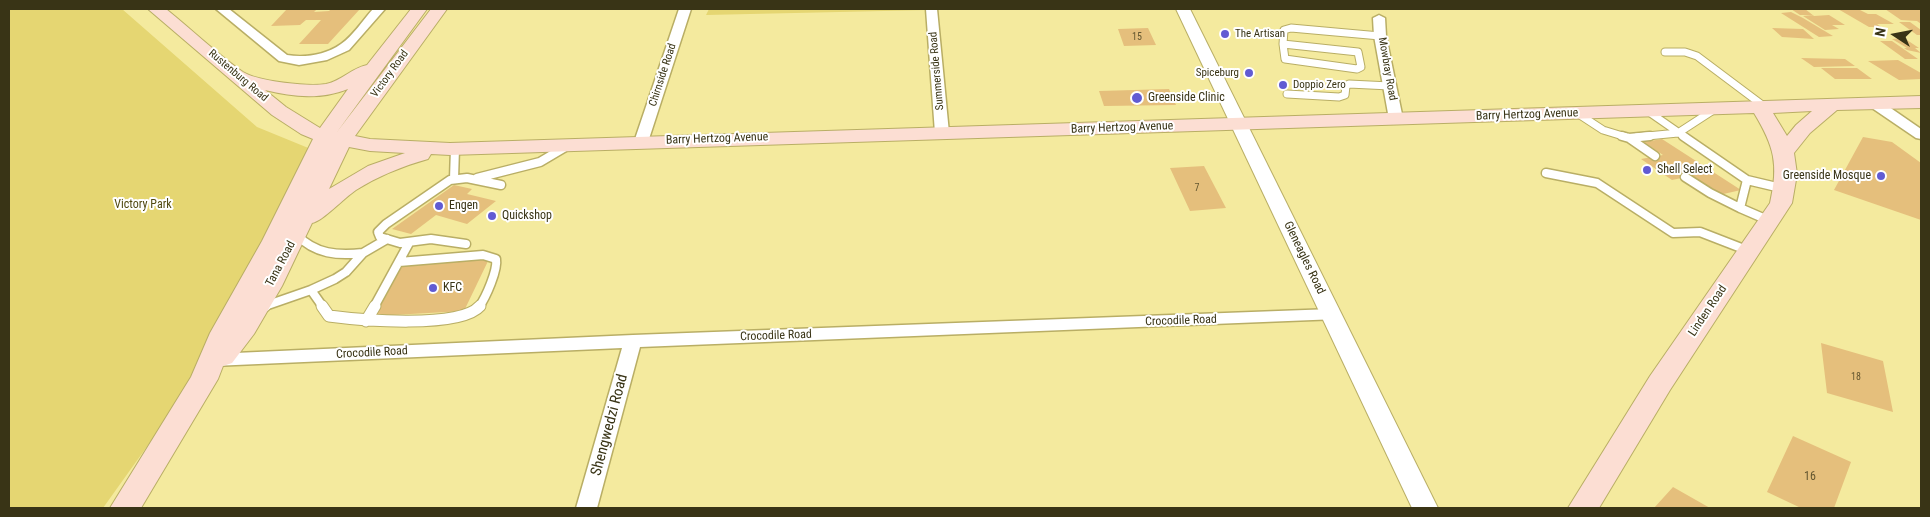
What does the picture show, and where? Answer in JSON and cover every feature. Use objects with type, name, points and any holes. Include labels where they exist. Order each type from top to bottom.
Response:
[{"type":"main road","name":"Rustenburg Road","points":[[156,9],[289,119],[333,138]]},
{"type":"main road","name":"Victory Road","points":[[333,138],[378,61],[419,9]]},
{"type":"main road","name":"Victory Road","points":[[333,138],[401,58],[438,9]]},
{"type":"main road","points":[[241,78],[283,90],[316,91],[335,87],[353,79],[378,61]]},
{"type":"main road","name":"Barry Hertzog Avenue","points":[[333,138],[400,148],[452,149],[1921,102]]},
{"type":"main road","points":[[1785,152],[1803,129],[1832,105]]},
{"type":"main road","name":"Linden Road","points":[[1583,508],[1660,383],[1781,203],[1785,189],[1787,168],[1785,152],[1778,135],[1762,108]]},
{"type":"main road","name":"Tana Road","points":[[125,508],[212,366],[245,328],[257,308],[298,232],[333,138]]},
{"type":"main road","name":"Tana Road","points":[[212,366],[223,333],[301,188],[333,138]]},
{"type":"main road","points":[[298,232],[325,203],[364,176],[400,160],[452,149]]},
{"type":"street","points":[[222,9],[283,58],[299,61],[323,57],[345,47],[379,9]]},
{"type":"street","name":"Chirnside Road","points":[[641,142],[685,9]]},
{"type":"street","name":"Summerside Road","points":[[931,9],[942,133]]},
{"type":"street","name":"Gleneagles Road","points":[[1183,9],[1237,124],[1425,508]]},
{"type":"street","name":"Mowbray Road","points":[[1378,12],[1380,36],[1396,119]]},
{"type":"street","points":[[1874,103],[1921,135]]},
{"type":"street","name":"Crocodile Road","points":[[212,366],[633,341],[1332,316]]},
{"type":"street","name":"Shengwedzi Road","points":[[587,508],[633,341]]},
{"type":"lane","points":[[1284,44],[1358,52],[1361,67],[1355,68],[1288,61],[1284,57],[1284,44],[1284,30],[1288,28],[1380,36]]},
{"type":"lane","points":[[1665,52],[1685,52],[1697,56],[1762,108]]},
{"type":"lane","points":[[1287,94],[1339,97],[1346,95],[1346,86],[1349,84],[1390,86]]},
{"type":"lane","points":[[1629,138],[1678,133],[1715,109]]},
{"type":"lane","points":[[1649,112],[1747,180],[1785,189]]},
{"type":"lane","points":[[1577,113],[1603,130],[1629,138],[1654,156]]},
{"type":"lane","points":[[474,179],[540,162],[570,144]]},
{"type":"lane","points":[[452,149],[454,179]]},
{"type":"lane","points":[[1546,173],[1572,176],[1597,183],[1674,232],[1700,232],[1750,251]]},
{"type":"lane","points":[[1685,177],[1710,193],[1770,220]]},
{"type":"lane","points":[[466,244],[430,239],[400,243],[378,234],[381,228],[445,182],[454,179],[474,179],[501,185]]},
{"type":"lane","points":[[1740,208],[1747,180]]},
{"type":"lane","points":[[298,232],[304,244],[314,249],[343,255],[363,253]]},
{"type":"lane","points":[[257,308],[312,290],[346,272],[363,253],[387,239]]},
{"type":"lane","points":[[366,320],[409,243]]},
{"type":"lane","points":[[312,290],[329,316],[366,320],[447,318],[473,312],[483,299],[497,264],[496,259],[483,255],[399,262]]},
{"type":"green space","name":"Victory Park","points":[[9,9],[122,9],[257,127],[323,154],[216,350],[103,508],[9,508]]},
{"type":"green space","points":[[709,9],[928,9],[928,10],[706,15]]},
{"type":"building","points":[[287,9],[317,9],[314,12],[329,11],[331,9],[360,9],[328,44],[299,44],[321,20],[306,20],[300,25],[271,26]]},
{"type":"building","points":[[1791,9],[1805,9],[1813,15],[1800,15]]},
{"type":"building","points":[[1838,9],[1858,9],[1868,14],[1876,14],[1894,24],[1877,24],[1881,27],[1869,27]]},
{"type":"building","points":[[1885,9],[1921,10],[1921,24],[1917,21],[1901,20]]},
{"type":"building","points":[[1791,12],[1833,36],[1819,37],[1781,13]]},
{"type":"building","points":[[1829,15],[1845,25],[1832,25],[1839,29],[1825,30],[1803,16]]},
{"type":"building","points":[[1899,22],[1910,22],[1921,30],[1921,35],[1917,35]]},
{"type":"building","points":[[1148,28],[1156,45],[1124,46],[1118,29]]},
{"type":"building","points":[[1772,28],[1803,29],[1814,39],[1782,37]]},
{"type":"building","points":[[1904,38],[1919,48],[1915,48],[1921,53],[1907,50],[1904,48],[1907,48],[1892,39]]},
{"type":"building","points":[[1880,41],[1892,41],[1918,59],[1905,59]]},
{"type":"building","points":[[1801,58],[1845,59],[1855,66],[1814,67]]},
{"type":"building","points":[[1898,60],[1921,73],[1921,79],[1899,80],[1868,61]]},
{"type":"building","points":[[1821,68],[1857,68],[1872,79],[1835,79]]},
{"type":"building","name":"Greenside Clinic","points":[[1169,89],[1176,105],[1104,106],[1099,91]]},
{"type":"building","name":"Greenside Mosque","points":[[1863,137],[1892,142],[1921,163],[1921,220],[1834,190]]},
{"type":"building","points":[[1662,139],[1741,190],[1719,195],[1691,176],[1672,180],[1641,159],[1663,155],[1644,142]]},
{"type":"building","points":[[1204,166],[1226,208],[1190,211],[1170,168]]},
{"type":"building","points":[[454,185],[472,189],[467,194],[496,201],[467,224],[436,215],[411,234],[392,229]]},
{"type":"building","name":"KFC","points":[[489,259],[464,311],[375,316],[403,264]]},
{"type":"building","points":[[1821,343],[1883,361],[1893,412],[1827,393]]},
{"type":"building","points":[[1793,436],[1851,462],[1834,508],[1801,508],[1767,492]]},
{"type":"building","points":[[1673,487],[1710,508],[1654,508]]},
{"type":"place","name":"The Artisan","points":[[1225,34]]},
{"type":"place","name":"Spiceburg","points":[[1249,73]]},
{"type":"place","name":"Doppio Zero","points":[[1283,85]]},
{"type":"place","name":"Greenside Clinic","points":[[1137,98]]},
{"type":"place","name":"Shell Select","points":[[1647,170]]},
{"type":"place","name":"Greenside Mosque","points":[[1881,176]]},
{"type":"place","name":"Engen","points":[[439,206]]},
{"type":"place","name":"Quickshop","points":[[492,216]]},
{"type":"place","name":"KFC","points":[[433,288]]}]
